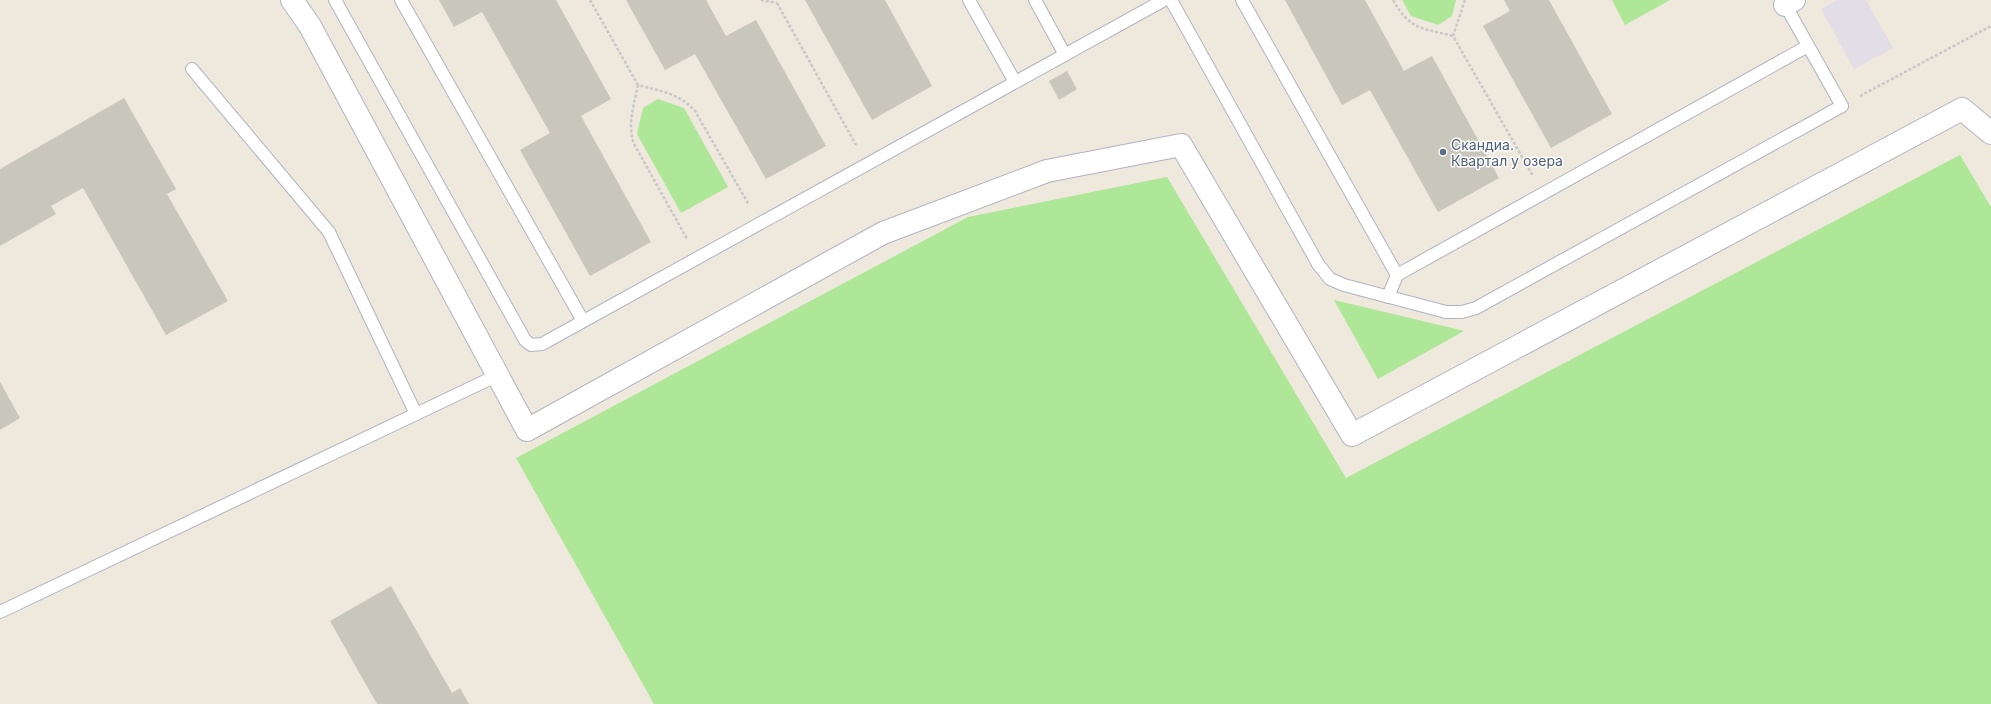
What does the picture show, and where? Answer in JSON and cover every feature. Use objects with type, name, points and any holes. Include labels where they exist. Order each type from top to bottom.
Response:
[{"type":"street","points":[[292,0],[310,26],[527,430],[883,233],[1047,171],[1181,145],[1352,435],[1962,110],[1991,133]]},
{"type":"lane","points":[[335,0],[525,340],[531,345],[542,344],[1164,0]]},
{"type":"lane","points":[[401,0],[583,321]]},
{"type":"lane","points":[[969,0],[1015,82]]},
{"type":"lane","points":[[1035,0],[1065,55]]},
{"type":"lane","points":[[1171,0],[1318,264],[1330,279],[1344,285],[1446,312],[1462,312],[1476,308],[1842,106],[1808,46],[1787,2]]},
{"type":"lane","points":[[1242,0],[1397,275]]},
{"type":"lane","points":[[1388,297],[1397,275],[1808,46]]},
{"type":"lane","points":[[192,69],[329,232],[416,414]]},
{"type":"lane","points":[[0,612],[498,375]]},
{"type":"path","points":[[590,0],[638,85],[630,134],[634,144],[687,239]]},
{"type":"path","points":[[760,0],[778,1],[856,145]]},
{"type":"path","points":[[1393,0],[1407,21],[1418,27],[1453,36],[1534,179]]},
{"type":"path","points":[[1453,36],[1465,0]]},
{"type":"path","points":[[1842,106],[1991,26]]},
{"type":"path","points":[[638,85],[674,95],[686,101],[695,111],[749,204]]},
{"type":"shaded area","points":[[1837,0],[1866,0],[1893,48],[1854,69],[1821,9]]},
{"type":"green space","points":[[1402,0],[1456,0],[1452,16],[1438,25],[1411,16]]},
{"type":"green space","points":[[1612,0],[1670,0],[1625,25]]},
{"type":"green space","points":[[658,99],[684,108],[728,187],[681,213],[637,134],[643,108]]},
{"type":"green space","points":[[1960,155],[1991,207],[1991,704],[654,704],[516,458],[968,217],[1167,177],[1346,478]]},
{"type":"green space","points":[[1334,300],[1452,328],[1464,331],[1378,379]]},
{"type":"building","points":[[439,0],[556,0],[611,99],[581,116],[651,242],[590,276],[520,150],[550,133],[482,12],[454,27]]},
{"type":"building","points":[[626,0],[706,0],[726,36],[756,20],[826,146],[766,179],[695,54],[665,70]]},
{"type":"building","points":[[805,0],[885,0],[932,86],[872,120]]},
{"type":"building","points":[[1285,0],[1365,0],[1404,71],[1432,56],[1499,178],[1438,212],[1370,90],[1342,105]]},
{"type":"building","points":[[1504,0],[1549,0],[1612,114],[1551,148],[1483,26],[1510,11]]},
{"type":"building","points":[[1067,71],[1077,89],[1059,100],[1049,81]]},
{"type":"building","points":[[124,98],[176,189],[167,194],[228,301],[166,335],[83,188],[51,206],[56,214],[0,246],[0,169]]},
{"type":"building","points":[[0,382],[20,418],[0,430]]},
{"type":"building","points":[[391,586],[452,693],[460,688],[469,704],[377,704],[330,621]]},
{"type":"place","name":"Скандиа. Квартал у озера","points":[[1443,152]]}]
